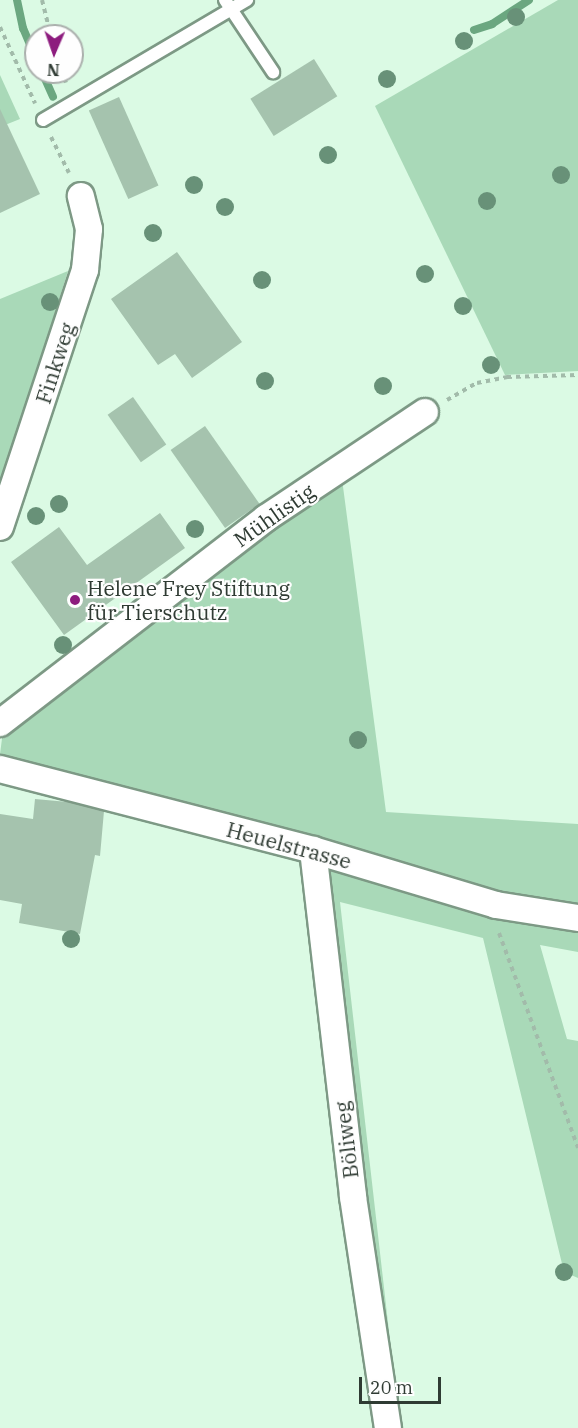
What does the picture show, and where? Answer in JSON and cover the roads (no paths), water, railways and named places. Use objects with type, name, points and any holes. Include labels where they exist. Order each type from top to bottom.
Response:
[{"type":"street","name":"Finkweg","points":[[0,527],[85,270],[89,229],[81,196]]},
{"type":"street","name":"Mühlistig","points":[[0,723],[266,518],[425,412]]},
{"type":"street","name":"Heuelstrasse","points":[[0,769],[313,850],[496,905],[578,918]]},
{"type":"street","name":"Böliweg","points":[[313,850],[353,1197],[388,1428]]},
{"type":"lane","points":[[43,120],[228,5],[247,0]]},
{"type":"lane","points":[[228,5],[273,72]]},
{"type":"waterway","points":[[17,0],[24,30]]},
{"type":"waterway","points":[[474,30],[492,24],[529,0]]},
{"type":"waterway","points":[[47,84],[53,97]]},
{"type":"place","name":"Helene Frey Stiftung für Tierschutz","points":[[75,600]]}]
